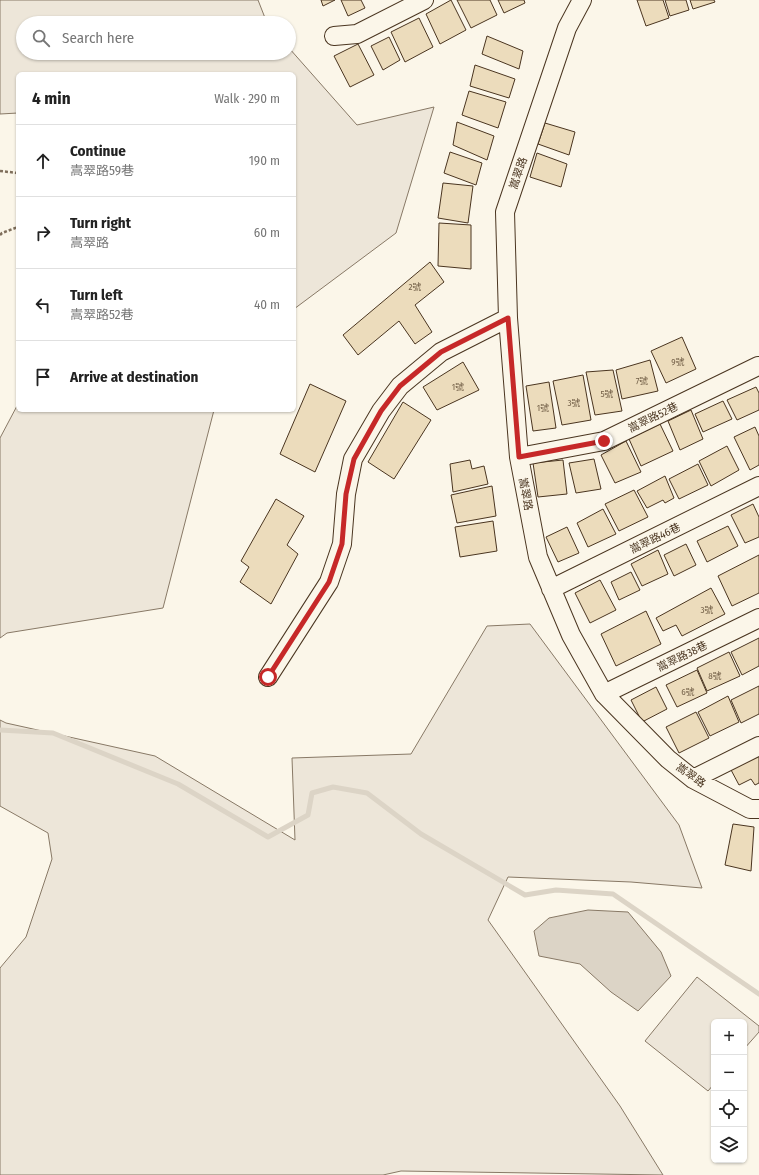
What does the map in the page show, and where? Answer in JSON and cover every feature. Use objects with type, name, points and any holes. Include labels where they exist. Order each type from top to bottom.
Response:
[{"type":"street","points":[[334,36],[357,34],[424,0]]},
{"type":"street","name":"嵩翠路","points":[[582,0],[567,28],[505,212],[508,318],[519,457],[538,557],[571,635],[604,694],[668,759],[692,779],[750,809],[759,809]]},
{"type":"street","points":[[268,677],[329,582],[342,544],[346,494],[354,459],[381,411],[400,386],[441,352],[508,318]]},
{"type":"street","name":"嵩翠路52巷","points":[[519,457],[604,441],[758,366]]},
{"type":"street","name":"嵩翠路46巷","points":[[551,589],[759,486]]},
{"type":"street","name":"嵩翠路38巷","points":[[604,694],[759,618]]},
{"type":"street","points":[[692,779],[759,746]]},
{"type":"path","points":[[0,171],[16,173]]},
{"type":"path","points":[[0,235],[16,228]]},
{"type":"shaded area","points":[[0,0],[258,0],[264,16],[16,16],[16,60],[296,60],[296,56],[357,125],[434,107],[396,233],[296,308],[296,72],[16,72],[16,113],[0,114]]},
{"type":"shaded area","points":[[16,408],[16,412],[213,412],[163,608],[7,633],[0,638],[0,438]]},
{"type":"shaded area","points":[[530,624],[679,825],[702,888],[631,882],[508,877],[488,920],[620,1106],[663,1175],[401,1171],[383,1175],[0,1175],[0,968],[26,937],[52,859],[48,833],[0,806],[0,720],[6,723],[155,756],[295,840],[292,758],[411,754],[487,626]]},
{"type":"shaded area","points":[[588,910],[628,912],[661,952],[671,976],[638,1011],[611,992],[580,964],[539,956],[534,931],[549,918]]},
{"type":"shaded area","points":[[697,977],[759,1026],[759,1032],[747,1046],[747,1019],[711,1019],[711,1088],[708,1091],[645,1041]]},
{"type":"building","points":[[321,0],[335,0],[323,6]]},
{"type":"building","points":[[341,0],[361,0],[365,8],[348,16]]},
{"type":"building","points":[[451,0],[466,30],[440,44],[426,14]]},
{"type":"building","points":[[457,0],[490,0],[497,15],[471,28]]},
{"type":"building","points":[[498,0],[524,0],[525,3],[504,13]]},
{"type":"building","points":[[637,0],[663,0],[669,18],[646,26]]},
{"type":"building","points":[[665,0],[686,0],[689,10],[670,16]]},
{"type":"building","points":[[690,0],[714,0],[715,2],[693,9]]},
{"type":"building","points":[[419,18],[433,47],[405,62],[391,32]]},
{"type":"building","points":[[487,36],[523,51],[519,69],[482,54]]},
{"type":"building","points":[[389,37],[400,60],[383,70],[371,46]]},
{"type":"building","points":[[358,44],[374,75],[350,87],[334,56]]},
{"type":"building","points":[[475,65],[515,79],[509,98],[470,86]]},
{"type":"building","points":[[469,91],[506,102],[498,128],[462,115]]},
{"type":"building","points":[[457,122],[494,136],[487,160],[453,145]]},
{"type":"building","points":[[545,123],[575,132],[569,155],[538,144]]},
{"type":"building","points":[[450,152],[482,163],[476,185],[444,173]]},
{"type":"building","points":[[537,153],[567,164],[561,187],[530,177]]},
{"type":"building","points":[[443,183],[473,186],[468,223],[438,218]]},
{"type":"building","points":[[439,223],[471,225],[471,269],[438,266]]},
{"type":"building","points":[[430,262],[444,282],[415,305],[432,332],[415,344],[399,321],[358,355],[343,335]]},
{"type":"building","points":[[682,337],[696,369],[666,383],[651,351]]},
{"type":"building","points":[[650,360],[658,391],[622,399],[616,370]]},
{"type":"building","points":[[463,362],[479,390],[437,410],[423,387]]},
{"type":"building","points":[[613,370],[622,411],[595,415],[586,372]]},
{"type":"building","points":[[583,375],[591,420],[562,425],[553,381]]},
{"type":"building","points":[[549,382],[556,428],[533,431],[526,386]]},
{"type":"building","points":[[310,384],[346,401],[315,472],[280,454]]},
{"type":"building","points":[[756,387],[759,393],[759,410],[737,420],[727,400]]},
{"type":"building","points":[[723,401],[732,419],[703,432],[695,414]]},
{"type":"building","points":[[403,402],[431,420],[394,479],[368,462]]},
{"type":"building","points":[[691,410],[703,439],[680,450],[668,421]]},
{"type":"building","points":[[660,424],[673,451],[641,466],[629,439]]},
{"type":"building","points":[[755,427],[759,436],[759,465],[750,470],[734,437]]},
{"type":"building","points":[[626,441],[641,472],[615,483],[601,455]]},
{"type":"building","points":[[727,446],[739,470],[711,486],[699,461]]},
{"type":"building","points":[[594,459],[601,489],[576,493],[569,463]]},
{"type":"building","points":[[470,460],[472,469],[484,466],[488,484],[453,492],[450,464]]},
{"type":"building","points":[[563,460],[567,494],[538,497],[533,463]]},
{"type":"building","points":[[698,464],[708,485],[679,499],[669,479]]},
{"type":"building","points":[[665,476],[674,498],[665,503],[663,500],[647,508],[637,491]]},
{"type":"building","points":[[492,486],[496,516],[457,523],[451,495]]},
{"type":"building","points":[[634,490],[648,517],[619,531],[605,504]]},
{"type":"building","points":[[276,499],[304,516],[287,545],[298,554],[271,604],[240,582],[249,567],[241,561]]},
{"type":"building","points":[[753,504],[759,517],[759,537],[745,543],[731,515]]},
{"type":"building","points":[[603,509],[616,534],[588,547],[577,523]]},
{"type":"building","points":[[493,521],[497,551],[460,557],[455,527]]},
{"type":"building","points":[[728,526],[738,546],[707,562],[697,541]]},
{"type":"building","points":[[567,527],[579,553],[558,562],[546,537]]},
{"type":"building","points":[[686,544],[696,565],[674,576],[664,555]]},
{"type":"building","points":[[658,550],[668,574],[642,586],[631,564]]},
{"type":"building","points":[[759,555],[759,593],[732,606],[718,576]]},
{"type":"building","points":[[631,572],[640,590],[619,600],[611,582]]},
{"type":"building","points":[[600,580],[616,610],[590,623],[575,593]]},
{"type":"building","points":[[711,588],[725,614],[682,636],[676,625],[663,631],[656,618]]},
{"type":"building","points":[[646,611],[661,644],[616,666],[601,634]]},
{"type":"building","points":[[759,638],[759,666],[742,675],[731,652]]},
{"type":"building","points":[[729,652],[740,676],[707,691],[697,668]]},
{"type":"building","points":[[697,670],[707,693],[677,707],[666,685]]},
{"type":"building","points":[[759,686],[759,714],[741,723],[731,700]]},
{"type":"building","points":[[656,687],[667,709],[642,722],[631,700]]},
{"type":"building","points":[[728,696],[739,722],[710,736],[698,712]]},
{"type":"building","points":[[696,712],[709,738],[679,753],[666,727]]},
{"type":"building","points":[[759,753],[759,783],[755,785],[751,779],[739,785],[730,768]]},
{"type":"building","points":[[733,824],[754,827],[751,871],[725,865]]},
{"type":"waterway","points":[[0,730],[53,733],[178,784],[268,837],[308,815],[312,793],[333,787],[367,793],[421,834],[525,895],[556,890],[613,894],[759,994]]},
{"type":"route","points":[[268,677],[329,582],[342,544],[346,494],[354,459],[381,411],[400,386],[441,352],[508,318],[519,457],[604,441]]}]
